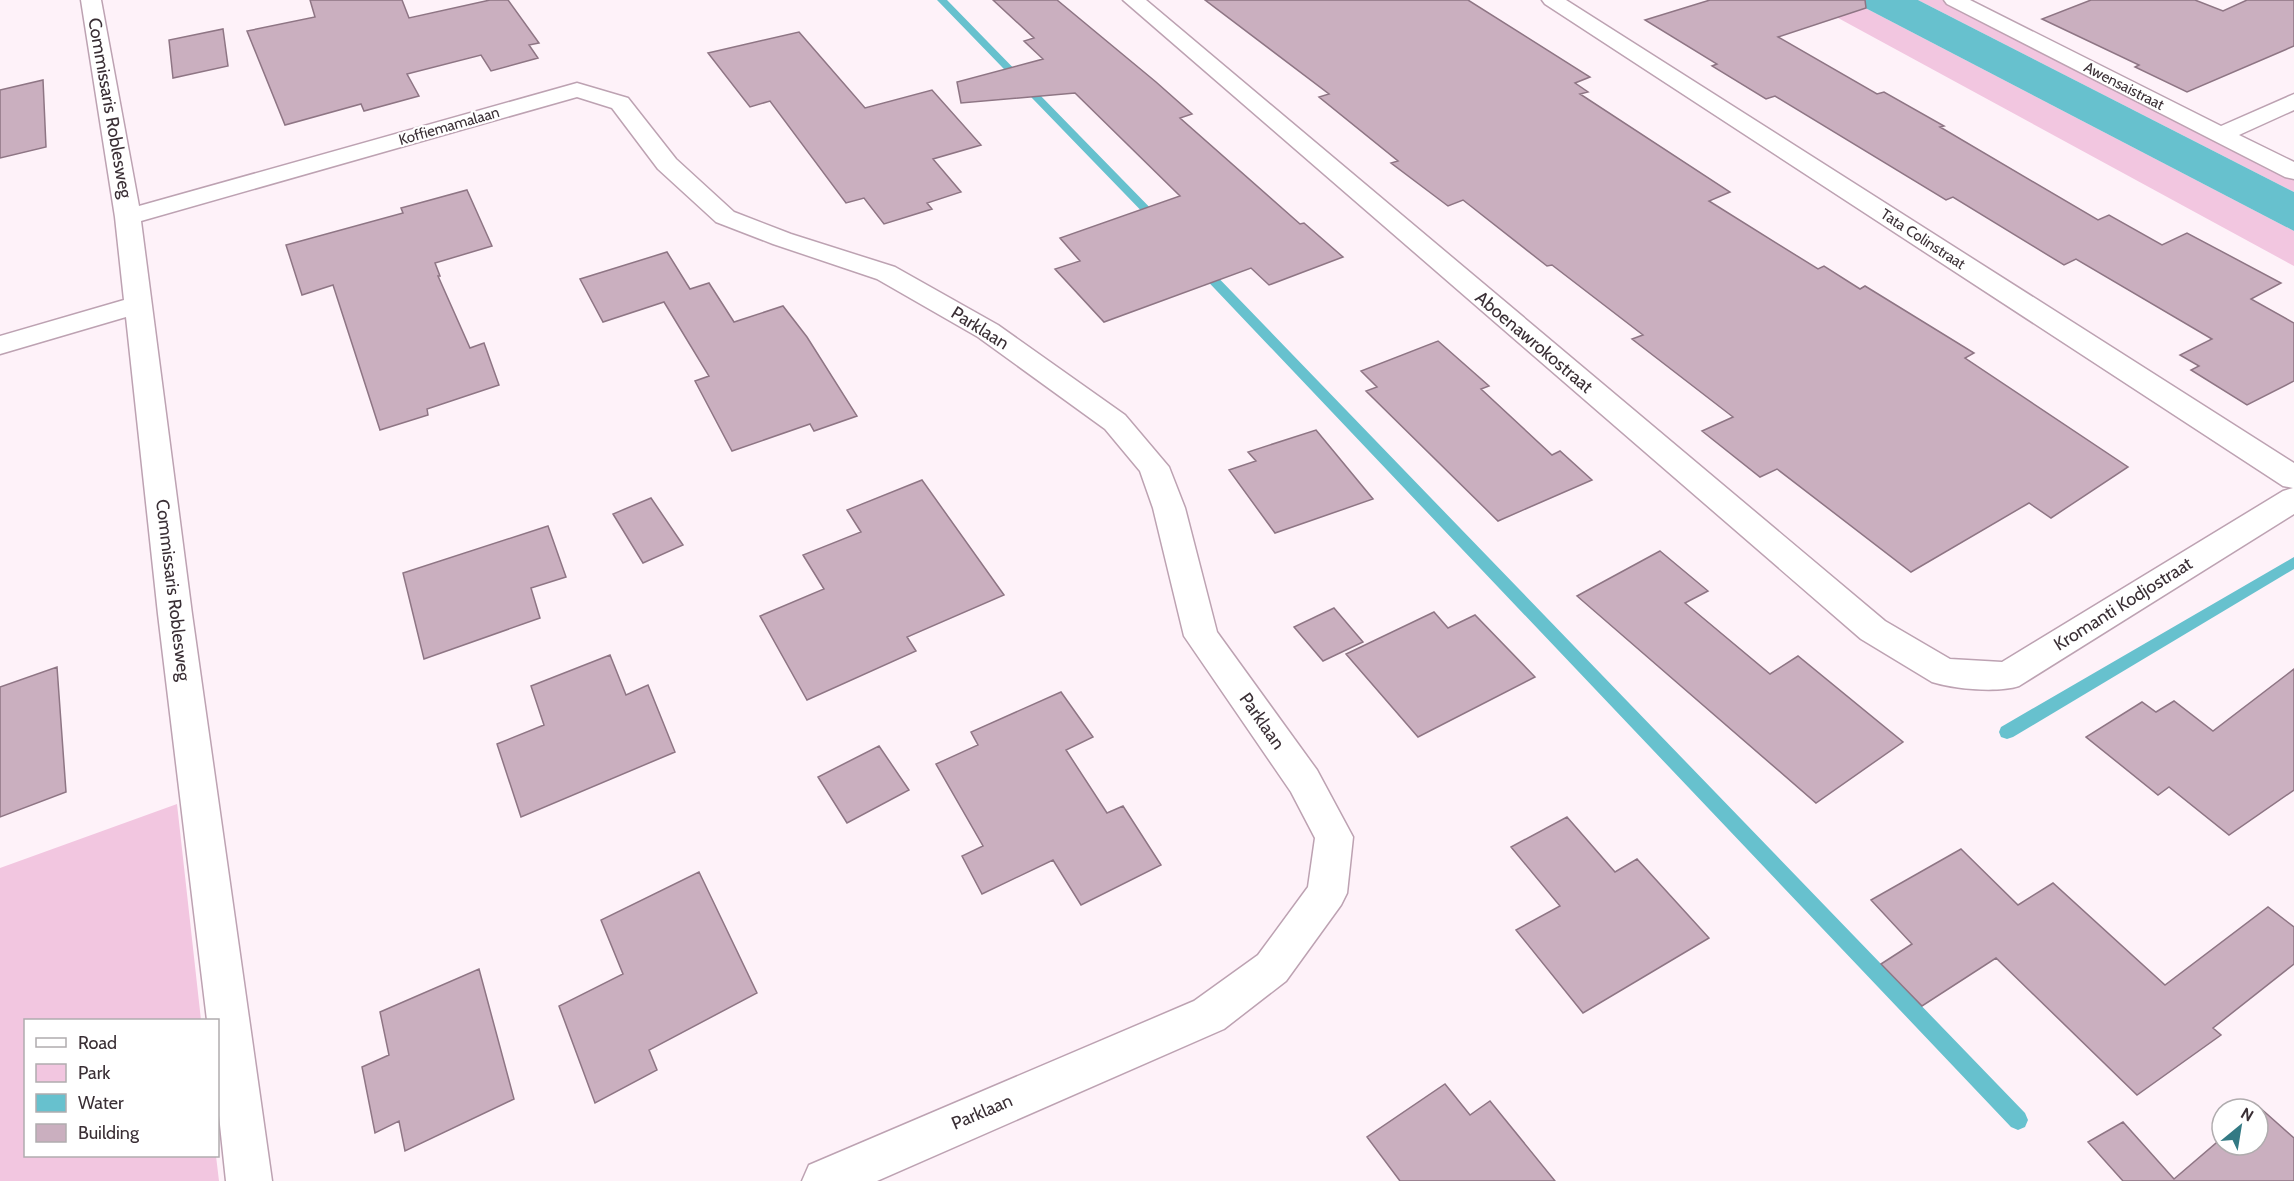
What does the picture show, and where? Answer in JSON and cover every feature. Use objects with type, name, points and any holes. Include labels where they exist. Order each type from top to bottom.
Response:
[{"type":"street","name":"Commissaris Roblesweg","points":[[91,0],[128,217],[175,614],[249,1181]]},
{"type":"street","name":"Aboenawrokostraat","points":[[1133,0],[1873,630],[1944,672]]},
{"type":"street","name":"Tata Colinstraat","points":[[1552,0],[2294,478]]},
{"type":"street","name":"Awensaistraat","points":[[1955,0],[2294,172]]},
{"type":"street","name":"Koffiemamalaan","points":[[128,217],[577,90],[620,103],[667,164],[725,217]]},
{"type":"street","points":[[2220,135],[2294,101]]},
{"type":"street","name":"Parklaan","points":[[725,217],[782,239],[886,273],[988,331],[1115,422],[1155,466],[1169,508],[1201,636],[1304,781],[1334,837],[1327,893],[1272,968],[1209,1015],[825,1181]]},
{"type":"street","points":[[0,345],[139,305]]},
{"type":"street","name":"Kromanti Kodjostraat","points":[[1944,672],[2007,676],[2294,499]]},
{"type":"green space","points":[[1805,0],[1850,0],[2294,231],[2294,266]]},
{"type":"green space","points":[[1918,0],[1942,0],[2294,178],[2294,192]]},
{"type":"green space","points":[[177,804],[201,1019],[24,1019],[24,1157],[216,1157],[219,1181],[0,1181],[0,868]]},
{"type":"water","points":[[1850,0],[1918,0],[2294,192],[2294,231]]},
{"type":"building","points":[[310,0],[402,0],[409,18],[490,0],[508,0],[539,43],[529,45],[538,58],[491,71],[481,55],[407,74],[419,96],[364,111],[361,104],[285,125],[247,31],[315,17]]},
{"type":"building","points":[[993,0],[1057,0],[1192,114],[1180,118],[1300,224],[1304,223],[1343,257],[1269,285],[1251,268],[1104,322],[1055,269],[1080,261],[1060,238],[1180,196],[1075,93],[961,103],[957,82],[1043,59],[1024,41],[1034,38]]},
{"type":"building","points":[[1205,0],[1468,0],[1590,77],[1575,83],[1588,92],[1580,94],[1730,192],[1709,201],[1818,269],[1824,266],[1860,289],[1865,286],[1974,353],[1965,358],[2128,467],[2051,518],[2029,503],[1911,572],[1777,469],[1760,477],[1702,431],[1733,417],[1632,339],[1643,335],[1552,265],[1547,266],[1463,200],[1448,206],[1391,163],[1398,161],[1319,97],[1329,94]]},
{"type":"building","points":[[1710,0],[1865,0],[1866,8],[1778,37],[1877,94],[1884,92],[1944,126],[1940,127],[2098,220],[2109,215],[2162,245],[2187,233],[2281,283],[2251,299],[2294,323],[2294,381],[2247,405],[2191,370],[2199,366],[2180,355],[2212,339],[2076,259],[2064,265],[1953,197],[1946,200],[1775,96],[1766,99],[1712,66],[1717,64],[1645,20]]},
{"type":"building","points":[[2091,0],[2195,0],[2223,11],[2247,0],[2294,0],[2294,46],[2187,92],[2135,67],[2139,65],[2042,19]]},
{"type":"building","points":[[223,29],[228,66],[173,78],[169,40]]},
{"type":"building","points":[[799,32],[865,108],[932,90],[981,145],[933,159],[961,192],[927,203],[932,209],[884,224],[864,198],[846,203],[770,101],[750,107],[708,53]]},
{"type":"building","points":[[43,80],[46,147],[0,158],[0,90]]},
{"type":"building","points":[[467,190],[492,246],[435,263],[440,276],[438,276],[470,348],[484,343],[499,385],[427,409],[428,415],[380,430],[333,285],[302,295],[286,245],[403,213],[401,208]]},
{"type":"building","points":[[667,252],[690,289],[709,283],[734,322],[783,306],[807,337],[857,416],[814,431],[810,424],[732,451],[695,381],[709,376],[664,302],[603,322],[580,279]]},
{"type":"building","points":[[1438,341],[1489,386],[1481,389],[1552,455],[1560,451],[1592,480],[1498,521],[1366,391],[1377,387],[1361,371]]},
{"type":"building","points":[[1316,430],[1373,499],[1275,533],[1229,470],[1256,461],[1248,452]]},
{"type":"building","points":[[922,480],[1004,595],[907,637],[916,651],[807,700],[760,616],[824,589],[803,555],[861,532],[847,510]]},
{"type":"building","points":[[651,498],[683,545],[643,563],[613,514]]},
{"type":"building","points":[[548,526],[566,577],[531,588],[540,618],[424,659],[403,573]]},
{"type":"building","points":[[1660,551],[1708,591],[1685,603],[1770,674],[1798,656],[1903,742],[1816,803],[1577,596]]},
{"type":"building","points":[[1334,608],[1363,642],[1323,661],[1294,627]]},
{"type":"building","points":[[1434,612],[1448,628],[1475,615],[1535,677],[1418,737],[1346,654]]},
{"type":"building","points":[[610,655],[626,695],[648,685],[675,752],[521,817],[497,744],[544,725],[531,686]]},
{"type":"building","points":[[57,667],[66,792],[0,817],[0,687]]},
{"type":"building","points":[[2294,669],[2294,790],[2229,835],[2169,787],[2158,795],[2086,737],[2142,702],[2156,712],[2174,701],[2213,731]]},
{"type":"building","points":[[1061,692],[1093,737],[1066,750],[1107,813],[1123,806],[1161,865],[1081,905],[1053,860],[982,894],[962,856],[983,846],[936,764],[978,745],[971,732]]},
{"type":"building","points":[[879,746],[909,790],[847,823],[818,777]]},
{"type":"building","points":[[1567,817],[1615,872],[1637,859],[1709,938],[1583,1013],[1516,930],[1560,906],[1511,847]]},
{"type":"building","points":[[1961,849],[2018,905],[2053,883],[2165,985],[2268,907],[2294,927],[2294,964],[2213,1028],[2221,1035],[2137,1095],[1996,958],[1922,1006],[1881,964],[1912,944],[1871,900]]},
{"type":"building","points":[[699,872],[757,993],[649,1050],[657,1070],[595,1103],[559,1006],[623,974],[601,920]]},
{"type":"building","points":[[479,969],[514,1099],[405,1151],[399,1121],[375,1133],[362,1067],[389,1055],[380,1012]]},
{"type":"building","points":[[1445,1084],[1470,1115],[1490,1101],[1555,1181],[1400,1181],[1367,1137]]},
{"type":"building","points":[[2270,1117],[2294,1138],[2294,1181],[2123,1181],[2088,1142],[2123,1122],[2174,1179],[2210,1148],[2210,1157],[2270,1157]]},
{"type":"waterway","points":[[942,0],[1158,222]]},
{"type":"waterway","points":[[1201,267],[2018,1120]]},
{"type":"waterway","points":[[2007,732],[2294,562]]}]
